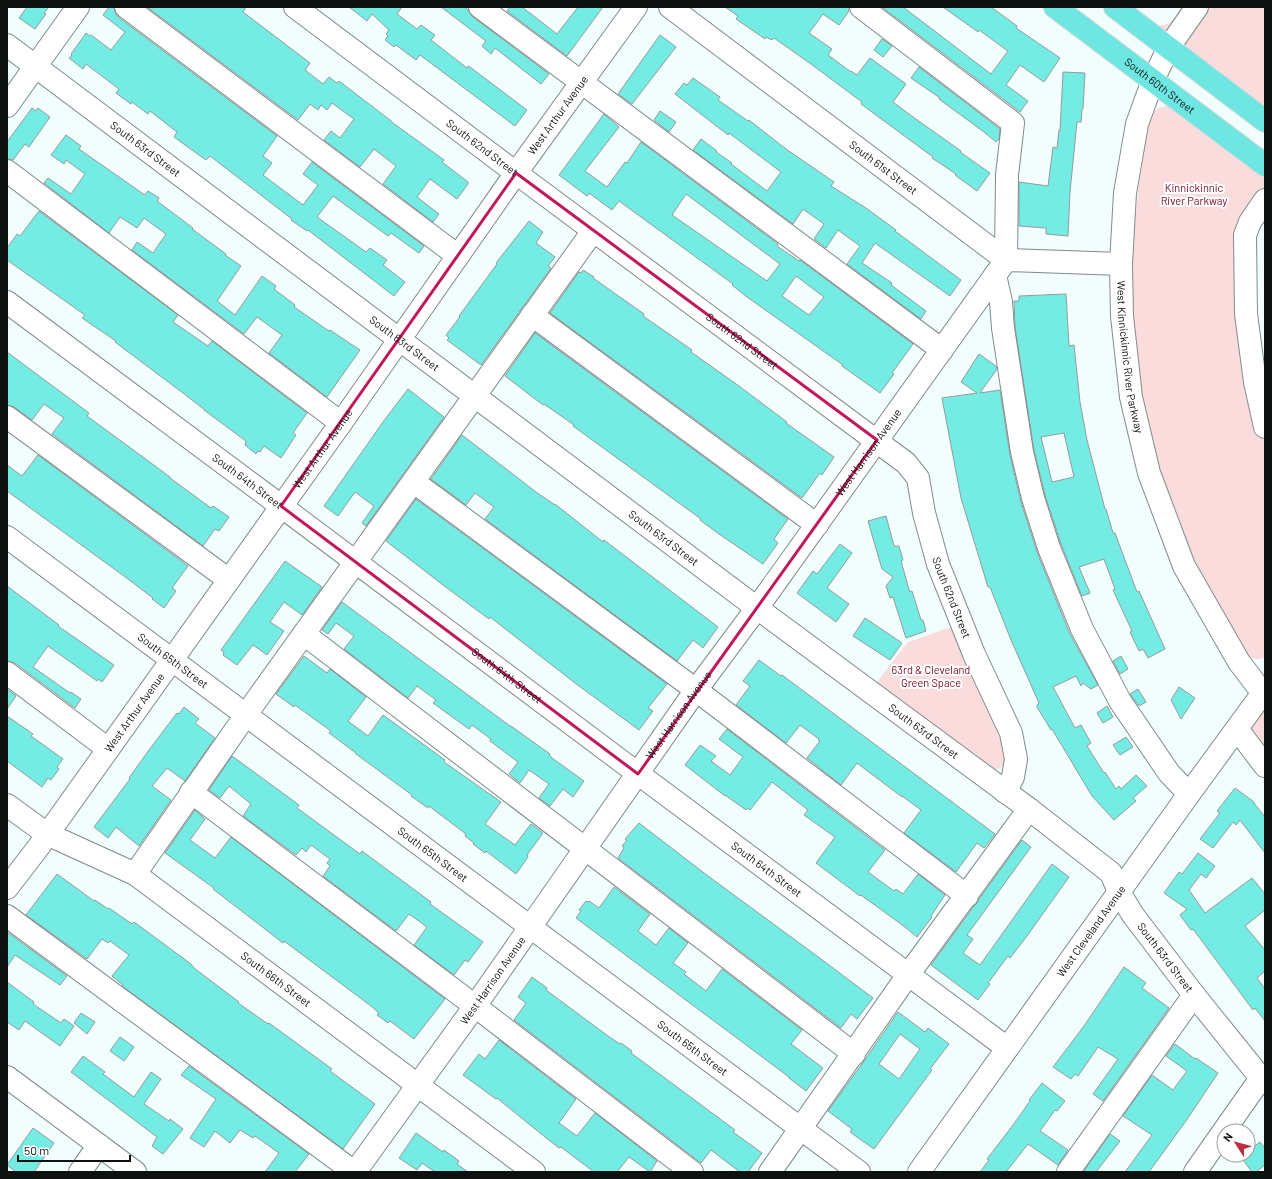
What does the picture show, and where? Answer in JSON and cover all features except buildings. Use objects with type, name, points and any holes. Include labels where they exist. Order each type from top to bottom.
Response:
[{"type":"main road","name":"South 60th Street","points":[[1055,7],[1265,166]]},
{"type":"main road","points":[[1115,7],[1265,121]]},
{"type":"street","points":[[7,106],[78,7]]},
{"type":"street","points":[[126,7],[458,256]]},
{"type":"street","name":"South 62nd Street","points":[[295,7],[906,463],[918,478],[924,513],[938,564],[974,654],[1011,733],[1016,759],[1013,777],[1005,792]]},
{"type":"street","points":[[480,7],[942,350]]},
{"type":"street","name":"West Arthur Avenue","points":[[7,888],[229,580],[400,340],[516,173],[636,7]]},
{"type":"street","name":"South 61st Street","points":[[670,7],[1001,268]]},
{"type":"street","points":[[861,7],[1013,123],[1007,175],[1001,268],[1002,328],[1022,452],[1034,498],[1049,548],[1082,629],[1120,701],[1169,773],[1189,794]]},
{"type":"street","name":"West Kinnickinnic River Parkway","points":[[1197,7],[1169,48],[1152,80],[1137,124],[1126,185],[1121,264],[1122,316],[1131,398],[1149,473],[1184,566],[1239,662],[1264,693]]},
{"type":"street","name":"South 63rd Street","points":[[7,45],[758,608],[1030,809],[1111,873],[1133,915],[1194,995],[1263,1080]]},
{"type":"street","points":[[7,171],[341,423]]},
{"type":"street","points":[[1265,200],[1250,222],[1245,236],[1246,314],[1255,382],[1265,427]]},
{"type":"street","points":[[135,874],[245,715],[414,482],[532,314],[594,231]]},
{"type":"street","points":[[1001,268],[1121,264]]},
{"type":"street","name":"West Harrison Avenue","points":[[354,1172],[475,1006],[696,690],[758,608],[1001,268]]},
{"type":"street","name":"South 64th Street","points":[[7,302],[1007,1048]]},
{"type":"street","points":[[532,314],[817,524]]},
{"type":"street","points":[[7,417],[229,580]]},
{"type":"street","points":[[414,482],[696,690],[967,896]]},
{"type":"street","name":"South 65th Street","points":[[7,537],[859,1172]]},
{"type":"street","points":[[304,634],[854,1054]]},
{"type":"street","points":[[7,673],[108,749]]},
{"type":"street","name":"West Cleveland Avenue","points":[[918,1172],[1189,794],[1264,693]]},
{"type":"street","points":[[1237,729],[1265,766]]},
{"type":"street","points":[[191,792],[692,1172]]},
{"type":"street","name":"South 66th Street","points":[[7,805],[47,834],[135,874],[534,1172]]},
{"type":"street","points":[[770,1172],[908,975],[1030,809]]},
{"type":"street","points":[[7,916],[354,1172]]},
{"type":"street","points":[[1068,1172],[1194,995]]},
{"type":"street","points":[[7,1078],[136,1172]]},
{"type":"street","points":[[1195,1172],[1263,1080]]},
{"type":"street","points":[[80,1172],[99,1145]]},
{"type":"highlighted area","points":[[516,173],[877,440],[638,774],[281,506]]},
{"type":"green space","points":[[1181,7],[1265,7],[1265,111],[1156,25],[1165,25],[1172,21]]},
{"type":"green space","name":"Kinnickinnic River Parkway","points":[[1166,106],[1171,107],[1265,177],[1264,191],[1245,217],[1257,417],[1265,445],[1265,657],[1260,659],[1253,658],[1246,654],[1225,619],[1188,547],[1159,467],[1148,425],[1140,382],[1135,338],[1133,294],[1133,250],[1136,206],[1150,120],[1155,110]]},
{"type":"green space","name":"63rd & Cleveland Green Space","points":[[954,626],[1005,750],[1005,761],[1002,767],[995,770],[876,683],[908,642]]},
{"type":"green space","points":[[1265,706],[1265,752],[1251,731],[1251,727]]}]
